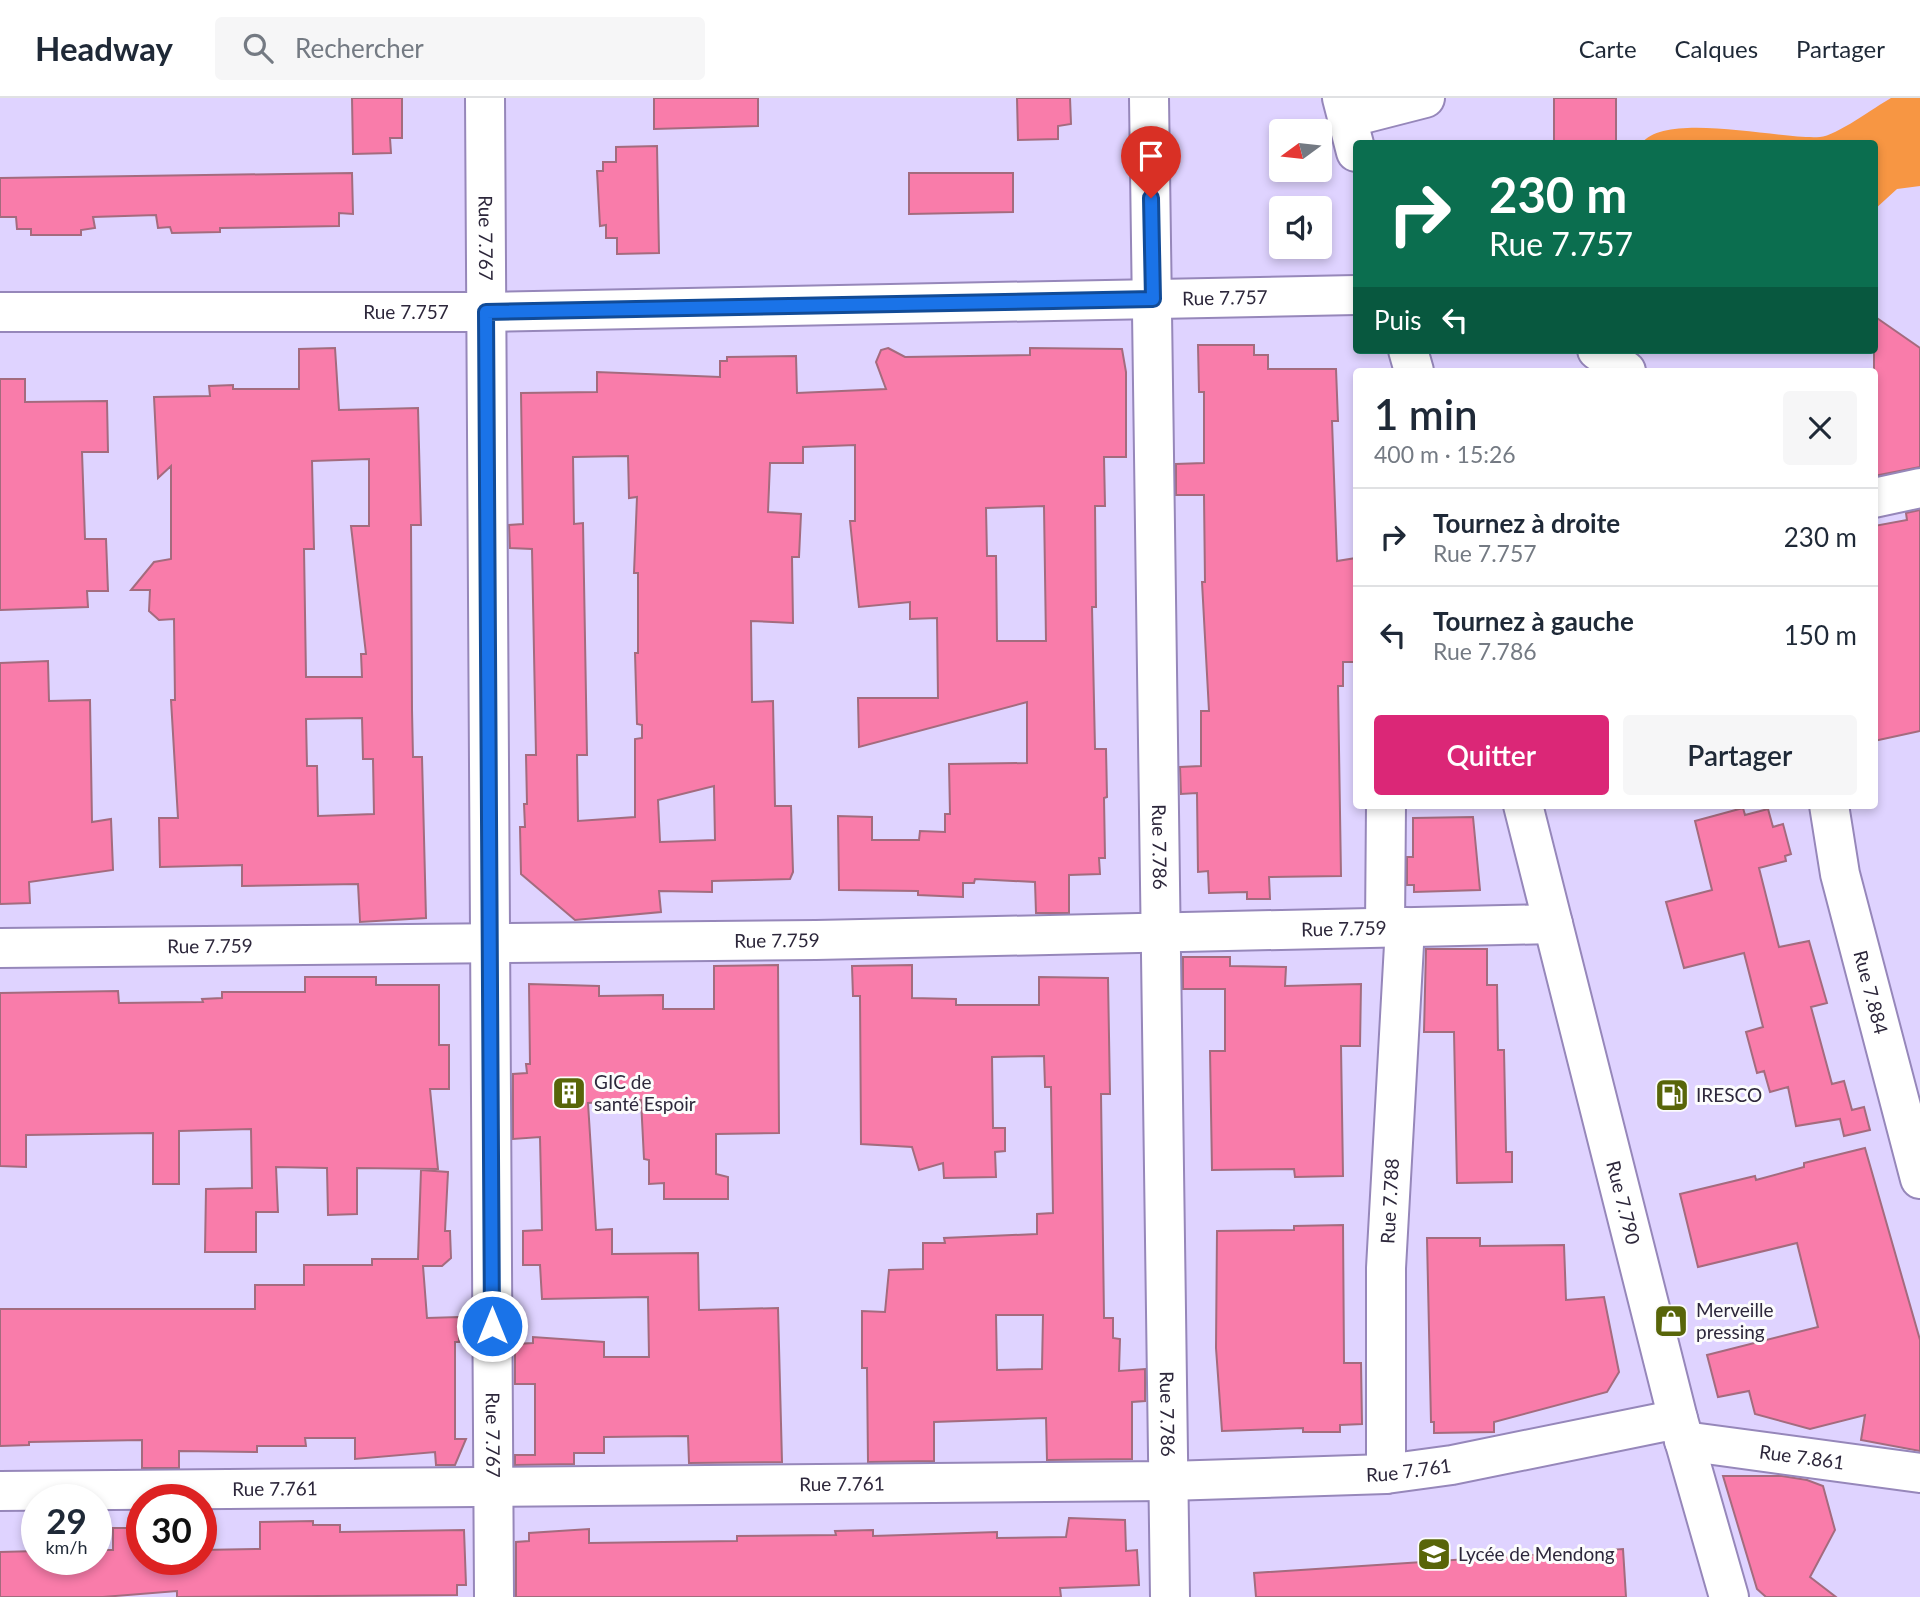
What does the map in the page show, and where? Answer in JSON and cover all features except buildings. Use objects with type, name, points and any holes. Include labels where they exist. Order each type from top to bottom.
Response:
[{"type":"street","name":"Rue 7.767","points":[[485,98],[494,1597]]},
{"type":"street","name":"Rue 7.786","points":[[1149,98],[1170,1597]]},
{"type":"street","points":[[1348,122],[1425,98]]},
{"type":"street","name":"Rue 7.757","points":[[0,312],[486,312],[1353,296]]},
{"type":"street","points":[[1603,354],[1622,368]]},
{"type":"street","points":[[1878,497],[1920,488]]},
{"type":"street","name":"Rue 7.788","points":[[1386,809],[1395,927],[1386,1268],[1386,1474]]},
{"type":"street","name":"Rue 7.790","points":[[1524,809],[1681,1430],[1729,1597]]},
{"type":"street","name":"Rue 7.884","points":[[1830,809],[1840,874],[1920,1178]]},
{"type":"street","name":"Rue 7.759","points":[[0,948],[490,941],[816,940],[1553,924]]},
{"type":"street","name":"Rue 7.861","points":[[1681,1430],[1920,1472]]},
{"type":"street","name":"Rue 7.761","points":[[0,1491],[493,1489],[1168,1481],[1386,1474],[1681,1430]]},
{"type":"shaded area","points":[[1891,98],[1920,98],[1920,186],[1897,189],[1878,206],[1878,140],[1646,140],[1655,134],[1675,129],[1726,129],[1820,137],[1845,127]]},
{"type":"place","name":"GIC de santé Espoir","points":[[569,1093]]},
{"type":"place","name":"IRESCO","points":[[1672,1095]]},
{"type":"place","name":"Merveille pressing","points":[[1671,1321]]},
{"type":"place","name":"Lycée de Mendong","points":[[1434,1554]]},
{"type":"route","points":[[492,1326],[486,312],[1153,299],[1151,198]]}]
